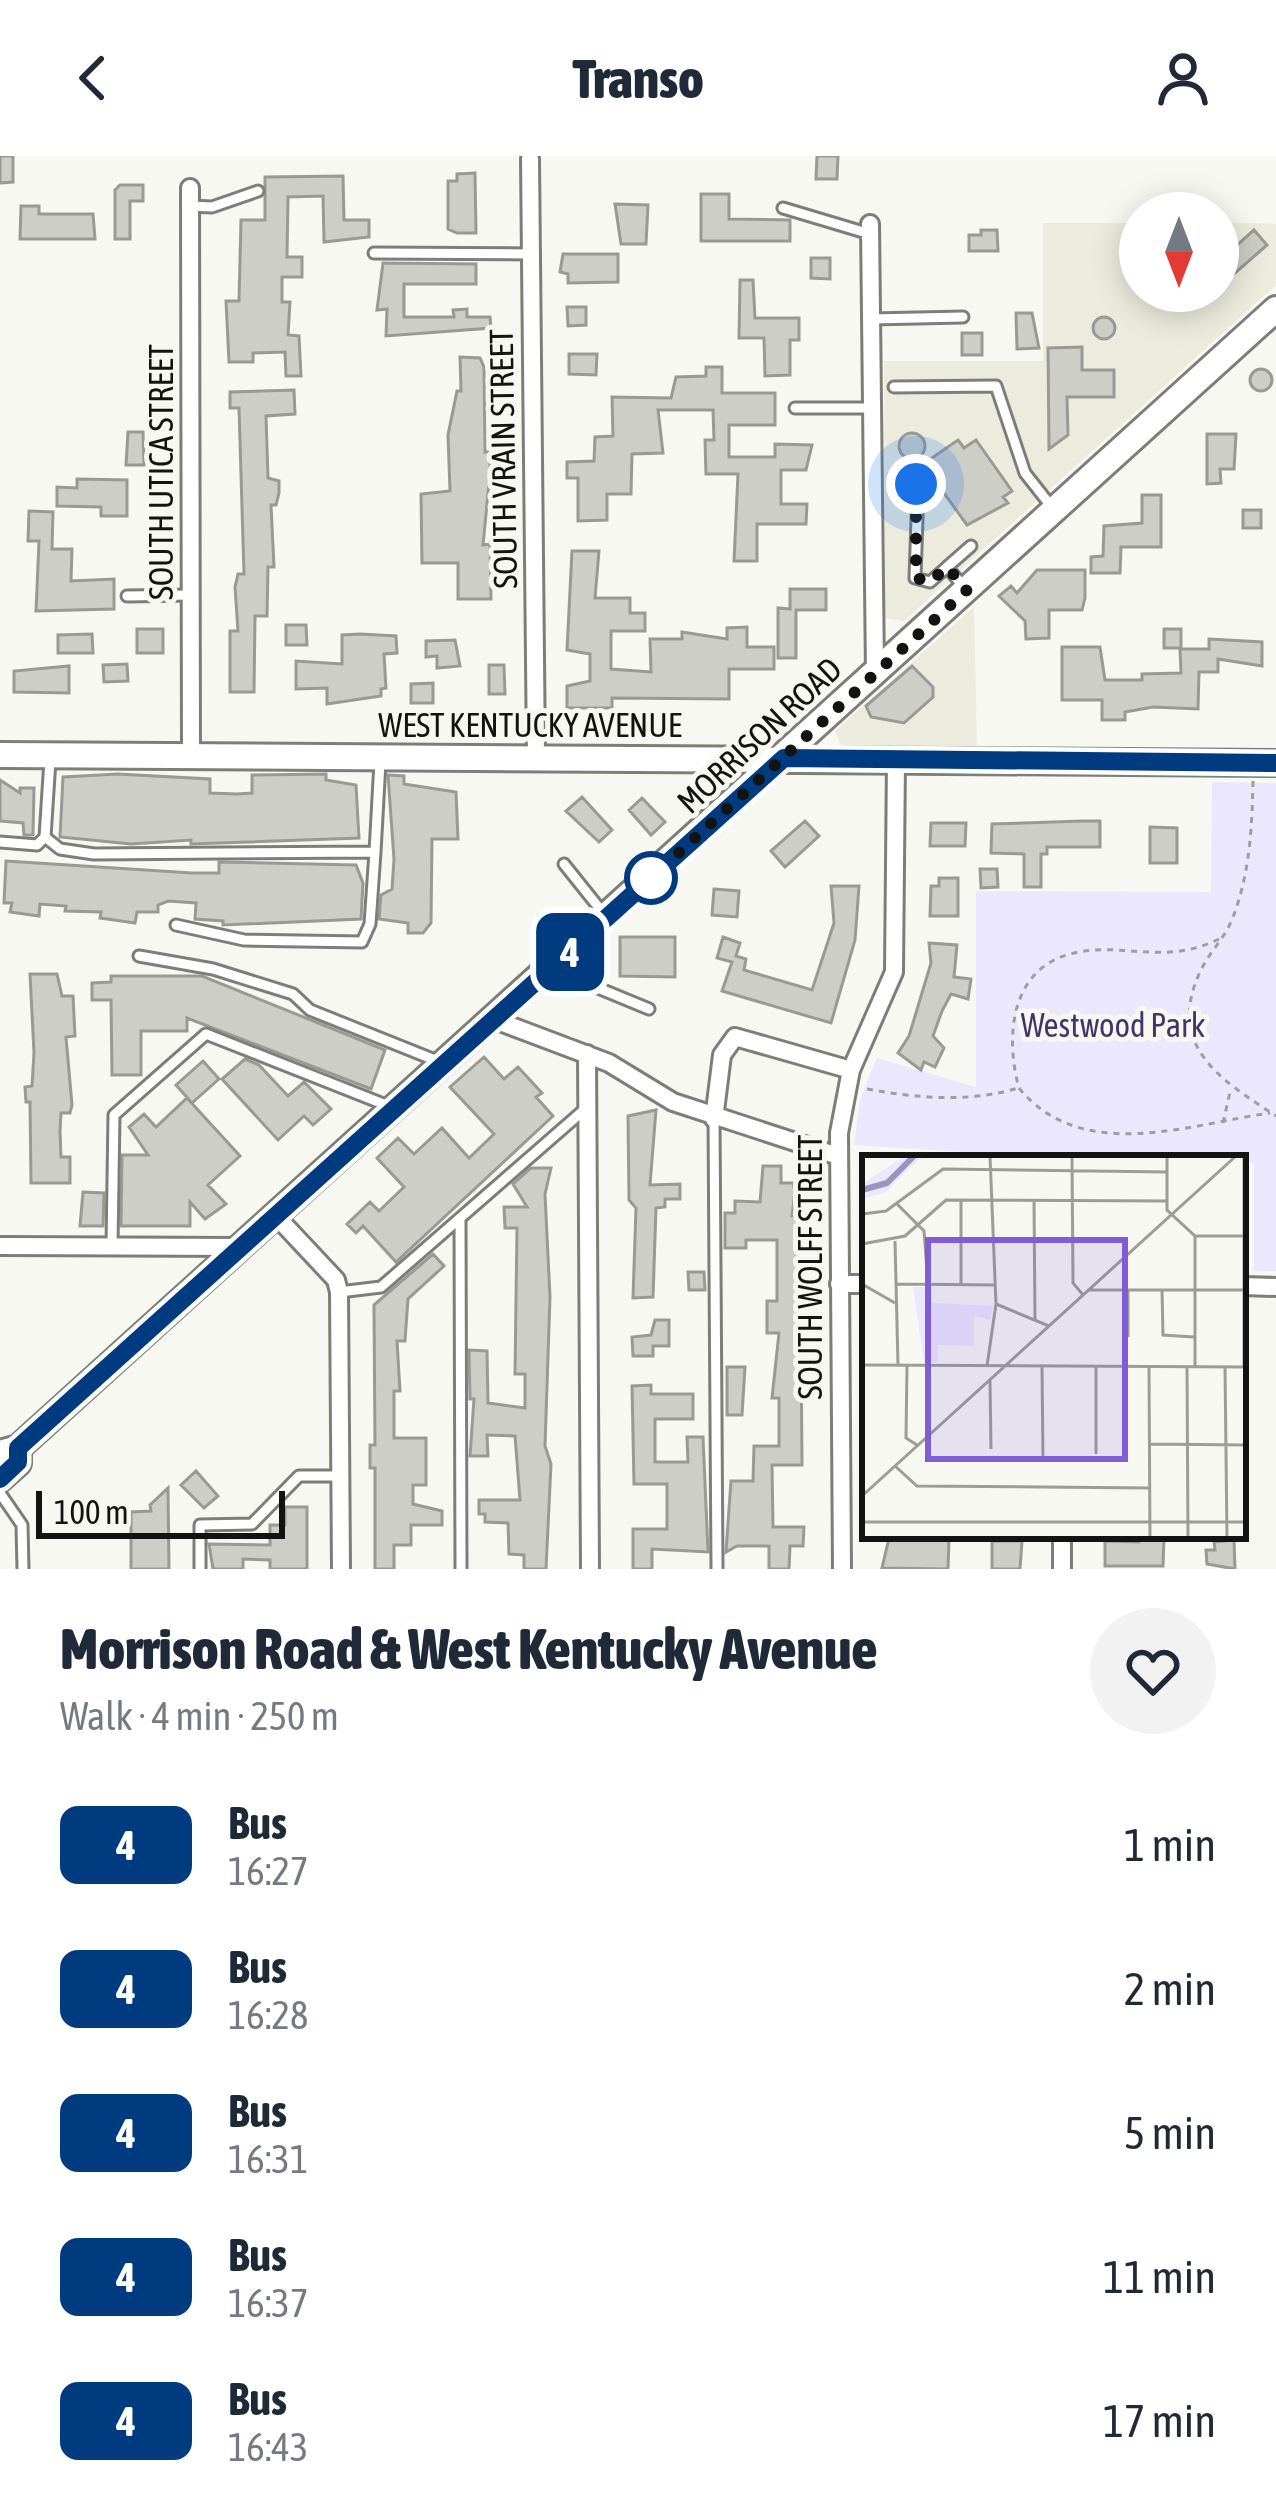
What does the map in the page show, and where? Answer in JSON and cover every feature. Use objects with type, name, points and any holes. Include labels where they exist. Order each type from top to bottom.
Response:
[{"type":"main road","name":"MORRISON ROAD","points":[[0,1479],[18,1462],[9,1450],[495,1020],[1276,309]]},
{"type":"main road","name":"WEST KENTUCKY AVENUE","points":[[0,755],[1276,763]]},
{"type":"street","name":"SOUTH VRAIN STREET","points":[[530,159],[536,758]]},
{"type":"street","name":"SOUTH UTICA STREET","points":[[190,197],[191,756]]},
{"type":"street","points":[[870,229],[875,673]]},
{"type":"street","name":"SOUTH WOLFF STREET","points":[[842,1569],[838,1156],[851,1070],[894,972],[896,759]]},
{"type":"street","points":[[495,1020],[587,1054],[714,1119],[838,1156]]},
{"type":"street","points":[[714,1119],[722,1054],[735,1037],[851,1070]]},
{"type":"street","points":[[587,1054],[590,1569]]},
{"type":"street","points":[[276,1216],[336,1280],[339,1292],[341,1569]]},
{"type":"street","points":[[0,1246],[241,1247]]},
{"type":"street","points":[[839,1284],[862,1284]]},
{"type":"street","points":[[1246,1286],[1276,1287]]},
{"type":"lane","points":[[190,197],[212,207],[258,191]]},
{"type":"lane","points":[[783,208],[870,229]]},
{"type":"lane","points":[[374,254],[531,254]]},
{"type":"lane","points":[[871,319],[963,317]]},
{"type":"lane","points":[[894,387],[996,386],[1025,473],[1054,510]]},
{"type":"lane","points":[[795,408],[872,408]]},
{"type":"lane","points":[[894,481],[912,482],[919,489],[916,578],[930,582],[970,546]]},
{"type":"lane","points":[[947,567],[967,590]]},
{"type":"lane","points":[[127,596],[191,595]]},
{"type":"lane","points":[[0,842],[37,844],[45,837],[51,755]]},
{"type":"lane","points":[[176,926],[244,940],[362,942],[370,924],[380,757]]},
{"type":"lane","points":[[45,837],[60,849],[94,854],[375,852]]},
{"type":"lane","points":[[564,864],[607,918]]},
{"type":"lane","points":[[140,956],[214,969],[293,994],[310,1010],[445,1064]]},
{"type":"lane","points":[[558,963],[569,976],[649,1009]]},
{"type":"lane","points":[[112,1246],[114,1115],[206,1034],[395,1108]]},
{"type":"lane","points":[[339,1292],[381,1287],[588,1107]]},
{"type":"lane","points":[[714,1119],[717,1569]]},
{"type":"lane","points":[[460,1218],[461,1569]]},
{"type":"lane","points":[[200,1569],[200,1525],[252,1524],[299,1476],[342,1476]]},
{"type":"lane","points":[[0,1493],[22,1525],[23,1569]]},
{"type":"path","points":[[1253,779],[1244,884],[1229,928],[1197,978],[1190,1015],[1205,1063],[1231,1088],[1273,1114]]},
{"type":"path","points":[[1219,939],[1195,950],[1168,953],[1067,954],[1032,976],[1018,1000],[1012,1037],[1019,1088],[1041,1110],[1094,1129],[1162,1134],[1273,1114]]},
{"type":"path","points":[[863,1088],[962,1098],[1019,1088]]},
{"type":"path","points":[[1222,1125],[1231,1088]]},
{"type":"shaded area","points":[[1043,223],[1119,223],[1119,312],[1239,312],[1239,223],[1276,224],[1276,285],[904,621],[885,618],[884,361],[1043,361]]},
{"type":"shaded area","points":[[974,607],[977,747],[842,748],[835,731]]},
{"type":"green space","name":"Westwood Park","points":[[1212,782],[1276,783],[1276,1271],[1254,1271],[1254,1164],[1246,1155],[1012,1155],[854,1145],[860,1099],[877,1058],[976,1087],[976,891],[1211,892]]},
{"type":"building","points":[[0,156],[13,156],[13,182],[0,183]]},
{"type":"building","points":[[817,156],[838,156],[837,179],[816,179]]},
{"type":"building","points":[[475,173],[476,233],[457,233],[448,229],[448,181],[457,181],[457,174]]},
{"type":"building","points":[[343,176],[344,220],[369,220],[369,237],[324,242],[323,196],[288,197],[287,257],[302,257],[302,277],[282,277],[282,302],[290,302],[288,335],[299,336],[301,376],[286,376],[285,352],[253,353],[253,362],[229,362],[226,301],[239,301],[241,220],[265,220],[265,177]]},
{"type":"building","points":[[120,185],[143,185],[143,201],[130,201],[130,239],[115,239],[115,190]]},
{"type":"building","points":[[701,194],[729,194],[729,219],[790,220],[790,241],[701,241]]},
{"type":"building","points":[[615,204],[648,205],[646,244],[621,244]]},
{"type":"building","points":[[21,206],[39,206],[39,214],[93,214],[95,239],[20,239]]},
{"type":"building","points":[[981,230],[997,230],[998,251],[969,251],[969,235],[981,235]]},
{"type":"building","points":[[1254,230],[1267,245],[1239,270],[1239,243]]},
{"type":"building","points":[[563,254],[618,254],[618,282],[568,283],[568,274],[560,272]]},
{"type":"building","points":[[811,258],[830,258],[830,279],[811,278]]},
{"type":"building","points":[[383,263],[476,264],[476,284],[404,284],[404,317],[454,317],[453,310],[467,309],[467,317],[490,317],[491,328],[386,336],[387,309],[377,310]]},
{"type":"building","points":[[740,280],[753,280],[755,318],[799,318],[799,340],[790,340],[790,375],[765,376],[764,338],[739,338]]},
{"type":"building","points":[[567,307],[586,307],[586,325],[568,326]]},
{"type":"building","points":[[1016,313],[1032,313],[1039,348],[1017,349]]},
{"type":"building","points":[[1104,317],[1115,328],[1104,339],[1093,328]]},
{"type":"building","points":[[962,333],[982,333],[982,355],[962,355]]},
{"type":"building","points":[[1082,347],[1082,370],[1114,370],[1114,397],[1067,397],[1068,435],[1049,449],[1048,348]]},
{"type":"building","points":[[569,354],[597,354],[596,375],[569,374]]},
{"type":"building","points":[[460,357],[480,358],[484,367],[485,452],[490,452],[490,473],[483,545],[490,544],[491,599],[458,599],[458,563],[422,563],[421,494],[450,491],[448,435],[457,391],[461,391]]},
{"type":"building","points":[[706,367],[722,367],[722,393],[775,393],[775,425],[729,425],[729,457],[775,457],[775,444],[812,445],[806,470],[781,470],[781,504],[807,504],[806,524],[757,524],[757,561],[734,561],[738,474],[706,474],[705,440],[714,440],[713,410],[658,410],[663,453],[632,454],[631,494],[607,494],[607,520],[578,521],[578,478],[567,478],[567,462],[594,461],[595,437],[613,436],[612,397],[671,398],[676,377],[706,376]]},
{"type":"building","points":[[1261,369],[1272,380],[1261,391],[1250,380]]},
{"type":"building","points":[[294,390],[295,414],[266,416],[268,478],[279,481],[279,493],[276,505],[271,505],[274,567],[268,567],[267,616],[255,616],[254,692],[230,692],[230,631],[238,631],[235,587],[238,574],[244,574],[239,408],[230,408],[230,392]]},
{"type":"building","points":[[128,432],[143,432],[144,465],[126,465]]},
{"type":"building","points":[[912,433],[925,446],[912,459],[899,446]]},
{"type":"building","points":[[1207,434],[1236,434],[1234,469],[1220,469],[1221,483],[1207,484]]},
{"type":"building","points":[[958,440],[964,448],[976,440],[1012,491],[1003,497],[1008,503],[967,525],[923,464]]},
{"type":"building","points":[[77,479],[127,480],[127,516],[101,516],[101,507],[57,506],[57,487],[77,488]]},
{"type":"building","points":[[1142,495],[1161,495],[1161,547],[1121,547],[1120,573],[1091,573],[1091,557],[1103,556],[1104,526],[1142,523]]},
{"type":"building","points":[[1243,510],[1261,510],[1261,528],[1243,528]]},
{"type":"building","points":[[29,511],[53,512],[52,549],[72,549],[71,581],[114,579],[114,609],[36,611],[39,541],[28,541]]},
{"type":"building","points":[[572,551],[599,551],[595,598],[630,598],[630,613],[645,613],[645,631],[611,631],[611,669],[651,672],[650,639],[682,639],[682,632],[727,639],[727,628],[747,627],[747,647],[774,647],[774,669],[729,669],[729,699],[612,698],[612,708],[567,708],[567,686],[590,681],[590,654],[567,650]]},
{"type":"building","points":[[1037,570],[1085,570],[1085,598],[1082,610],[1049,610],[1049,638],[1026,639],[1025,621],[999,596],[1011,586],[1017,593]]},
{"type":"building","points":[[790,589],[826,589],[826,610],[796,610],[796,658],[778,658],[778,608],[790,609]]},
{"type":"building","points":[[286,625],[306,625],[307,645],[286,645]]},
{"type":"building","points":[[137,629],[163,629],[163,653],[137,653]]},
{"type":"building","points":[[1164,629],[1181,629],[1181,648],[1164,648]]},
{"type":"building","points":[[92,634],[93,653],[58,653],[58,635]]},
{"type":"building","points":[[342,635],[396,636],[397,653],[384,654],[386,688],[381,689],[381,696],[327,704],[327,688],[296,689],[296,661],[342,664]]},
{"type":"building","points":[[1209,639],[1262,642],[1262,666],[1218,659],[1218,672],[1199,672],[1198,709],[1153,707],[1125,712],[1125,720],[1102,720],[1102,700],[1062,700],[1062,647],[1100,647],[1105,680],[1142,680],[1142,674],[1181,673],[1180,649],[1209,649]]},
{"type":"building","points":[[455,640],[460,666],[437,668],[437,656],[426,657],[426,641]]},
{"type":"building","points":[[127,664],[128,681],[104,682],[103,665]]},
{"type":"building","points":[[489,665],[504,665],[505,694],[489,694]]},
{"type":"building","points":[[69,666],[69,693],[14,692],[14,671]]},
{"type":"building","points":[[912,666],[933,687],[933,697],[904,723],[871,717],[866,706]]},
{"type":"building","points":[[433,683],[433,703],[411,703],[411,684]]},
{"type":"building","points":[[118,774],[210,779],[210,793],[237,794],[252,793],[252,775],[326,774],[326,780],[356,785],[359,838],[131,844],[60,837],[63,777]]},
{"type":"building","points":[[388,775],[404,776],[404,784],[456,792],[458,839],[432,839],[431,923],[423,933],[408,933],[408,923],[379,919],[381,895],[392,889],[394,859]]},
{"type":"building","points":[[0,780],[20,793],[20,788],[34,788],[33,835],[24,835],[23,823],[0,821]]},
{"type":"building","points":[[582,797],[612,830],[599,842],[566,811]]},
{"type":"building","points":[[642,798],[665,822],[651,835],[629,810]]},
{"type":"building","points":[[805,821],[819,836],[785,867],[771,851]]},
{"type":"building","points":[[1100,821],[1100,847],[1047,847],[1047,854],[1041,854],[1041,887],[1024,887],[1024,854],[991,853],[992,824]]},
{"type":"building","points":[[931,823],[966,823],[965,846],[930,846]]},
{"type":"building","points":[[1150,827],[1177,828],[1177,863],[1150,863]]},
{"type":"building","points":[[6,861],[192,873],[219,873],[219,862],[356,865],[363,883],[361,919],[223,925],[223,921],[195,919],[196,903],[168,901],[158,905],[158,912],[137,912],[135,923],[100,918],[101,912],[65,911],[66,906],[40,904],[39,916],[10,912],[12,903],[4,903]]},
{"type":"building","points":[[980,869],[997,869],[998,887],[981,888]]},
{"type":"building","points":[[939,878],[958,878],[958,916],[930,916],[931,886],[939,886]]},
{"type":"building","points":[[831,886],[859,886],[855,940],[831,1023],[722,991],[732,962],[717,958],[723,937],[740,943],[736,956],[746,959],[744,970],[812,990],[834,923]]},
{"type":"building","points":[[714,889],[739,891],[737,917],[712,915]]},
{"type":"building","points":[[620,937],[675,937],[675,977],[620,976]]},
{"type":"building","points":[[929,943],[957,945],[954,977],[971,979],[968,999],[951,994],[942,1011],[933,1036],[944,1048],[935,1067],[924,1062],[921,1070],[898,1053],[909,1036],[931,963]]},
{"type":"building","points":[[30,974],[57,974],[62,996],[73,996],[75,1036],[66,1037],[72,1105],[70,1113],[61,1113],[60,1131],[61,1157],[70,1157],[70,1183],[31,1183],[30,1102],[26,1102],[25,1087],[32,1086],[34,1053]]},
{"type":"building","points":[[111,976],[202,976],[385,1050],[371,1089],[187,1018],[187,1031],[141,1031],[141,1075],[112,1075],[111,1000],[92,1000],[92,983],[111,982]]},
{"type":"building","points":[[484,1057],[504,1079],[518,1067],[542,1093],[536,1097],[553,1116],[396,1262],[363,1226],[356,1233],[347,1224],[370,1202],[379,1211],[404,1187],[377,1158],[398,1138],[414,1154],[442,1128],[469,1158],[494,1134],[450,1087]]},
{"type":"building","points":[[245,1059],[259,1065],[288,1096],[304,1082],[331,1109],[313,1125],[304,1116],[278,1140],[222,1079]]},
{"type":"building","points":[[203,1061],[219,1079],[192,1103],[176,1085]]},
{"type":"building","points":[[187,1098],[240,1156],[208,1185],[226,1204],[205,1219],[190,1202],[190,1226],[121,1226],[122,1155],[148,1155],[129,1127],[144,1114],[156,1127]]},
{"type":"building","points":[[656,1110],[650,1185],[680,1184],[680,1199],[665,1199],[665,1207],[656,1208],[653,1297],[633,1298],[636,1208],[629,1200],[628,1116]]},
{"type":"building","points":[[763,1166],[781,1166],[781,1183],[793,1183],[795,1192],[792,1216],[800,1216],[802,1465],[772,1465],[773,1527],[804,1527],[803,1546],[790,1546],[789,1569],[769,1569],[769,1546],[737,1546],[726,1552],[731,1481],[753,1481],[754,1446],[779,1446],[779,1398],[772,1398],[779,1333],[767,1333],[767,1301],[777,1301],[777,1240],[746,1240],[746,1248],[725,1248],[725,1213],[735,1213],[735,1201],[760,1202]]},
{"type":"building","points":[[531,1168],[551,1168],[545,1194],[550,1297],[545,1446],[551,1464],[546,1569],[524,1569],[524,1555],[509,1554],[508,1523],[485,1522],[485,1514],[479,1514],[479,1500],[520,1500],[515,1436],[487,1435],[488,1456],[470,1456],[474,1399],[470,1399],[469,1350],[487,1351],[488,1403],[525,1408],[525,1374],[515,1374],[517,1228],[505,1228],[504,1207],[527,1207],[513,1184]]},
{"type":"building","points":[[83,1192],[104,1193],[103,1226],[80,1226]]},
{"type":"building","points":[[433,1254],[444,1266],[408,1299],[405,1341],[397,1341],[400,1391],[394,1391],[394,1438],[426,1438],[426,1485],[413,1485],[413,1504],[442,1511],[442,1525],[411,1525],[411,1545],[394,1545],[394,1569],[375,1569],[375,1468],[370,1468],[370,1445],[375,1445],[374,1305]]},
{"type":"building","points":[[688,1272],[704,1272],[705,1290],[689,1290]]},
{"type":"building","points":[[655,1320],[669,1320],[669,1346],[653,1346],[653,1356],[633,1356],[632,1337],[651,1335]]},
{"type":"building","points":[[727,1367],[745,1367],[742,1415],[727,1415]]},
{"type":"building","points":[[651,1385],[651,1394],[693,1394],[693,1419],[655,1419],[655,1462],[688,1462],[687,1437],[703,1437],[708,1552],[652,1549],[652,1569],[633,1569],[633,1529],[667,1529],[667,1484],[634,1484],[632,1386]]},
{"type":"building","points":[[196,1471],[218,1496],[204,1508],[181,1485]]},
{"type":"building","points":[[168,1488],[169,1569],[131,1569],[131,1512],[151,1511],[150,1505]]},
{"type":"building","points":[[285,1507],[307,1507],[307,1569],[270,1569],[270,1560],[243,1559],[243,1569],[213,1569],[209,1544],[270,1545],[270,1525],[285,1525]]},
{"type":"building","points":[[889,1539],[949,1539],[948,1569],[882,1568]]},
{"type":"building","points":[[1164,1539],[1163,1566],[1105,1566],[1105,1541]]},
{"type":"building","points":[[1234,1540],[1235,1569],[1207,1564],[1206,1550],[1215,1550],[1214,1542]]},
{"type":"building","points":[[992,1541],[1022,1541],[1020,1569],[992,1569]]},
{"type":"bus line","name":"4","points":[[0,1479],[18,1462],[18,1448],[784,758],[1276,763]]},
{"type":"route","points":[[651,878],[641,887],[967,590],[947,567],[930,582],[916,578],[916,484]]}]
